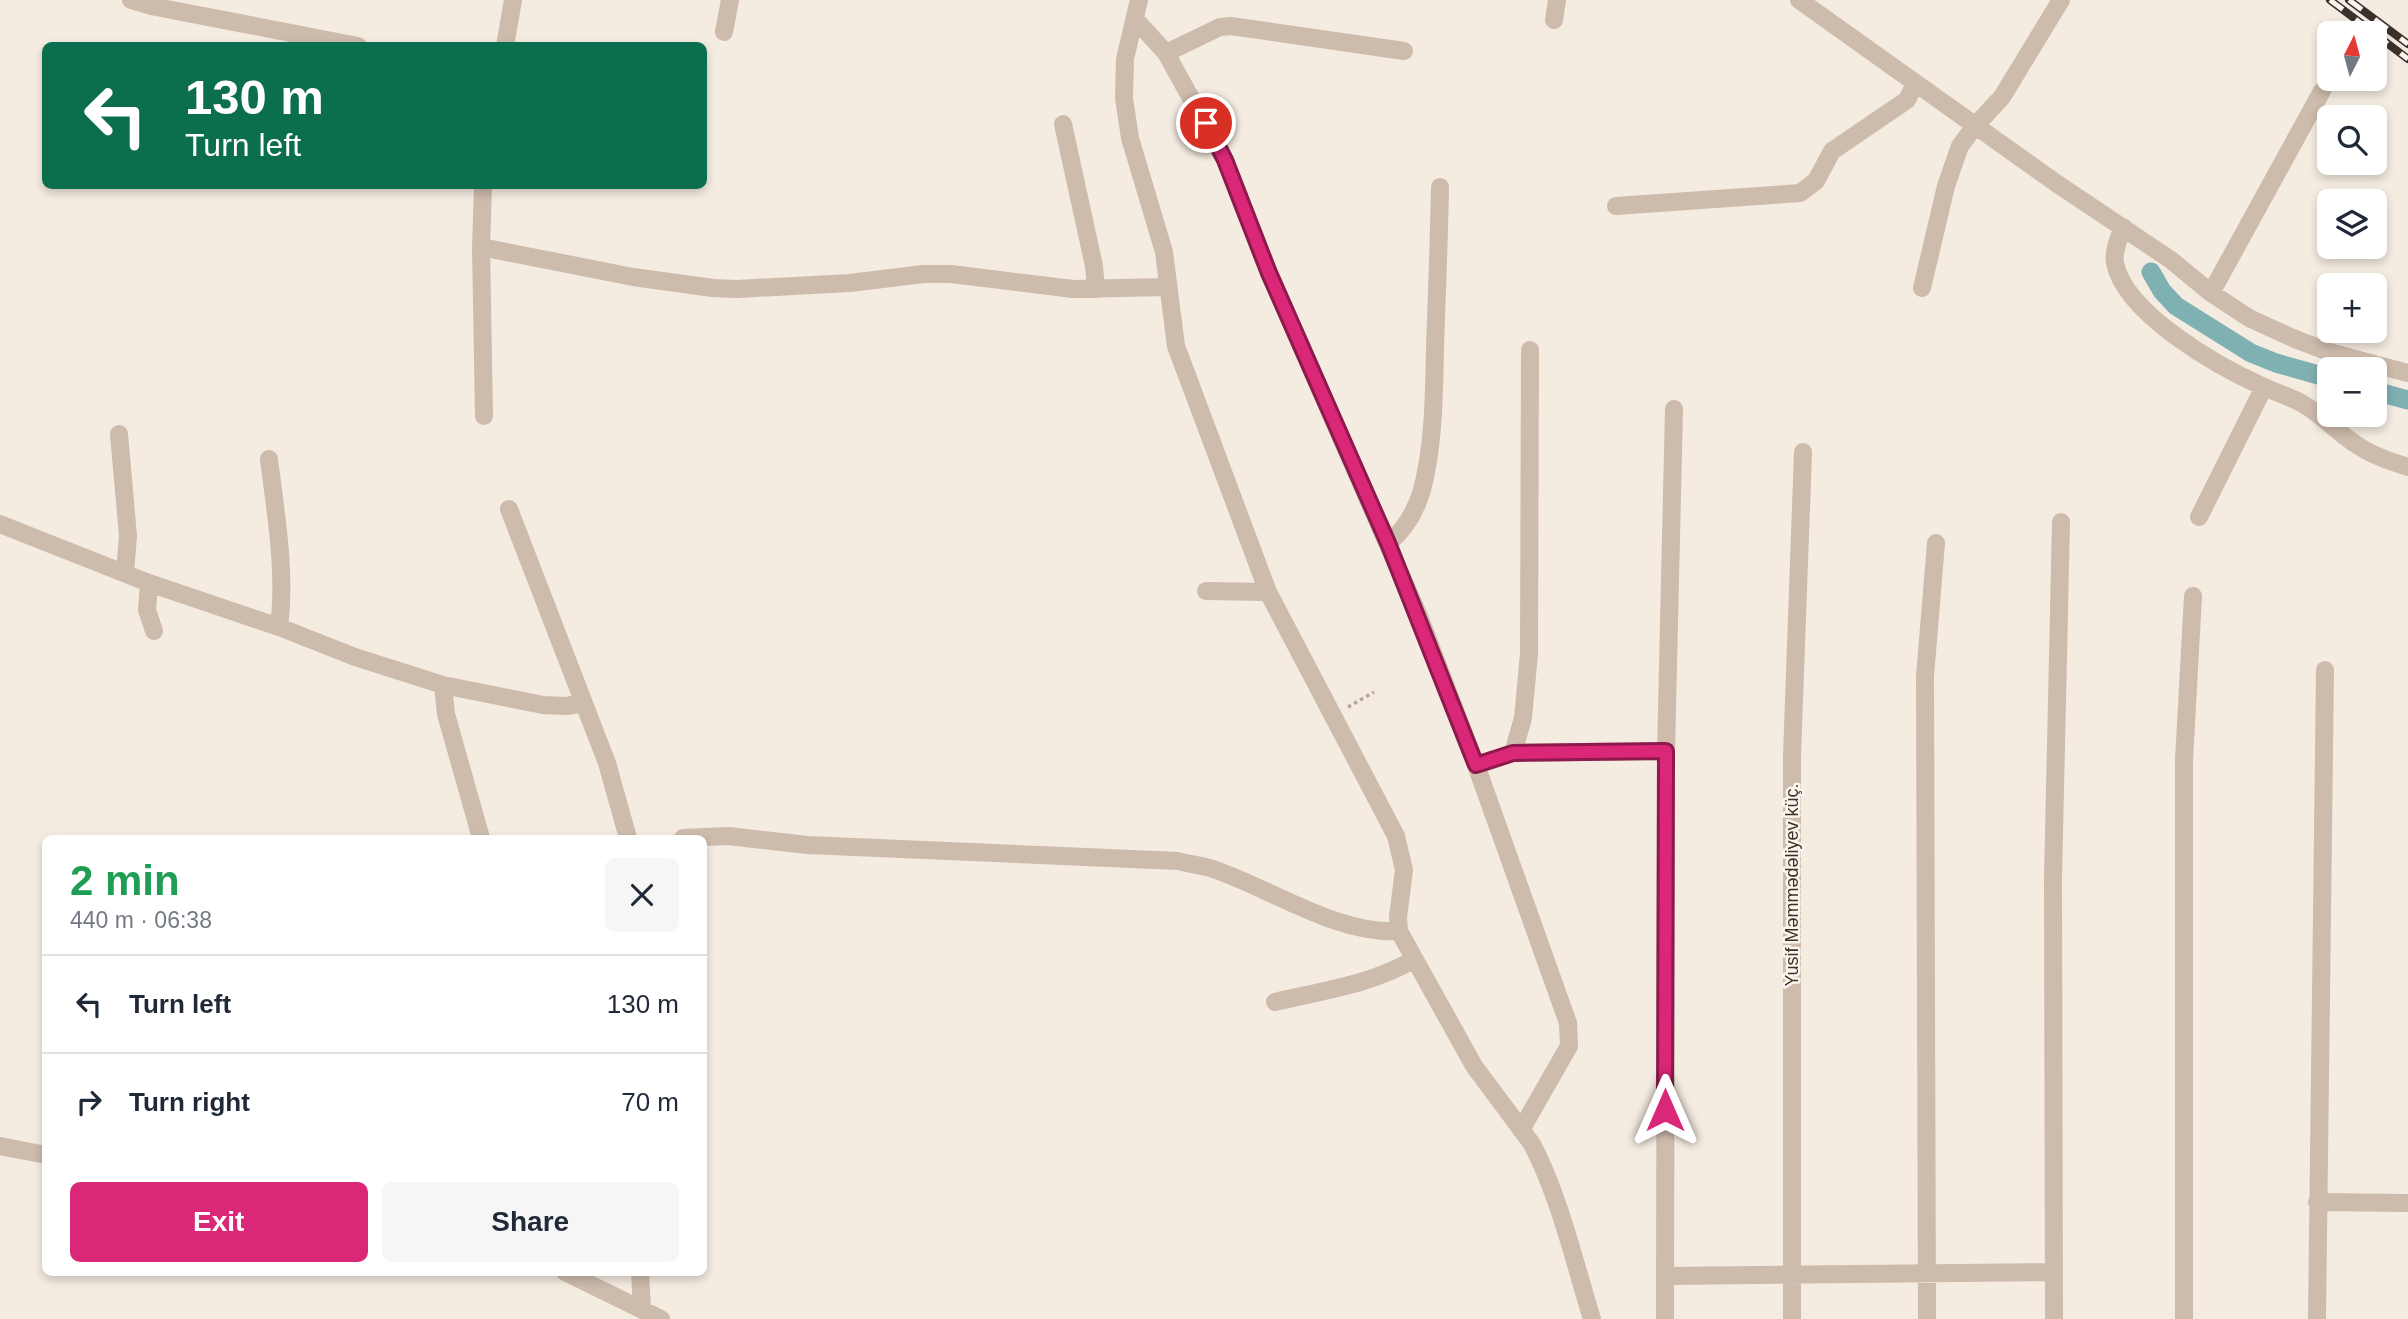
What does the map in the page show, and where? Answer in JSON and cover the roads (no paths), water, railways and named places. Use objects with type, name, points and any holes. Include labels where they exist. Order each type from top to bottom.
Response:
[{"type":"street","points":[[131,0],[337,42]]},
{"type":"street","points":[[506,42],[513,0]]},
{"type":"street","points":[[724,32],[730,0]]},
{"type":"street","points":[[1139,0],[1125,59],[1124,99],[1130,138],[1164,252],[1176,346],[1268,592],[1396,836],[1404,870],[1398,917],[1399,931],[1479,1074],[1532,1144],[1550,1185],[1592,1319]]},
{"type":"street","points":[[1554,20],[1557,0]]},
{"type":"street","points":[[1799,0],[1915,85],[2171,260],[2211,293],[2249,318],[2329,352],[2408,373]]},
{"type":"street","points":[[1922,288],[1946,186],[1960,146],[2002,97],[2061,0]]},
{"type":"street","points":[[1135,19],[1166,53],[1225,160],[1269,273],[1388,543],[1476,765],[1570,1033],[1569,1046],[1521,1130]]},
{"type":"street","points":[[1166,53],[1209,32],[1231,26],[1404,51]]},
{"type":"street","points":[[1616,206],[1800,193],[1816,181],[1832,151],[1907,100],[1915,85]]},
{"type":"street","points":[[2211,293],[2322,91]]},
{"type":"street","points":[[1063,124],[1094,266],[1096,289]]},
{"type":"street","points":[[1388,543],[1403,528],[1422,491],[1429,445],[1433,408],[1440,187]]},
{"type":"street","points":[[483,189],[481,247],[484,416]]},
{"type":"street","points":[[2123,227],[2117,241],[2114,260],[2121,280],[2134,298],[2162,325],[2192,348],[2264,387],[2318,412],[2353,443],[2379,457],[2408,467]]},
{"type":"street","points":[[481,247],[713,288],[850,283],[923,274],[951,274],[1061,288],[1168,288]]},
{"type":"street","points":[[1513,753],[1523,718],[1529,654],[1530,350]]},
{"type":"street","points":[[2199,517],[2264,387]]},
{"type":"street","points":[[1665,1319],[1666,751],[1674,409]]},
{"type":"street","points":[[119,434],[128,536],[125,573]]},
{"type":"street","name":"Yusif Məmmədəliyev küç.","points":[[1792,1319],[1792,757],[1803,452]]},
{"type":"street","points":[[269,460],[282,569],[279,627]]},
{"type":"street","points":[[509,509],[607,763],[627,835]]},
{"type":"street","points":[[2054,1319],[2053,879],[2061,522]]},
{"type":"street","points":[[0,524],[149,583],[279,627],[355,657],[443,685],[543,705],[584,704]]},
{"type":"street","points":[[1927,1319],[1925,676],[1936,543]]},
{"type":"street","points":[[149,583],[147,610],[154,631]]},
{"type":"street","points":[[1206,591],[1268,592]]},
{"type":"street","points":[[2184,1319],[2184,760],[2193,596]]},
{"type":"street","points":[[2317,1319],[2325,670]]},
{"type":"street","points":[[443,685],[446,714],[480,835]]},
{"type":"street","points":[[1476,765],[1513,753],[1666,751]]},
{"type":"street","points":[[707,837],[728,836],[785,844],[1178,861],[1210,868],[1352,926],[1380,933],[1399,931]]},
{"type":"street","points":[[1275,1003],[1395,971],[1413,960]]},
{"type":"street","points":[[0,1146],[42,1154]]},
{"type":"street","points":[[2317,1202],[2408,1203]]},
{"type":"street","points":[[1665,1276],[2054,1272]]},
{"type":"street","points":[[573,1276],[661,1319]]},
{"type":"street","points":[[640,1276],[642,1309]]},
{"type":"waterway","points":[[2151,272],[2162,291],[2176,306],[2251,353],[2317,375]]},
{"type":"waterway","points":[[2387,394],[2408,400]]},
{"type":"railway","points":[[2330,0],[2358,21]]},
{"type":"railway","points":[[2349,0],[2408,44]]},
{"type":"railway","points":[[2387,43],[2408,59]]}]
